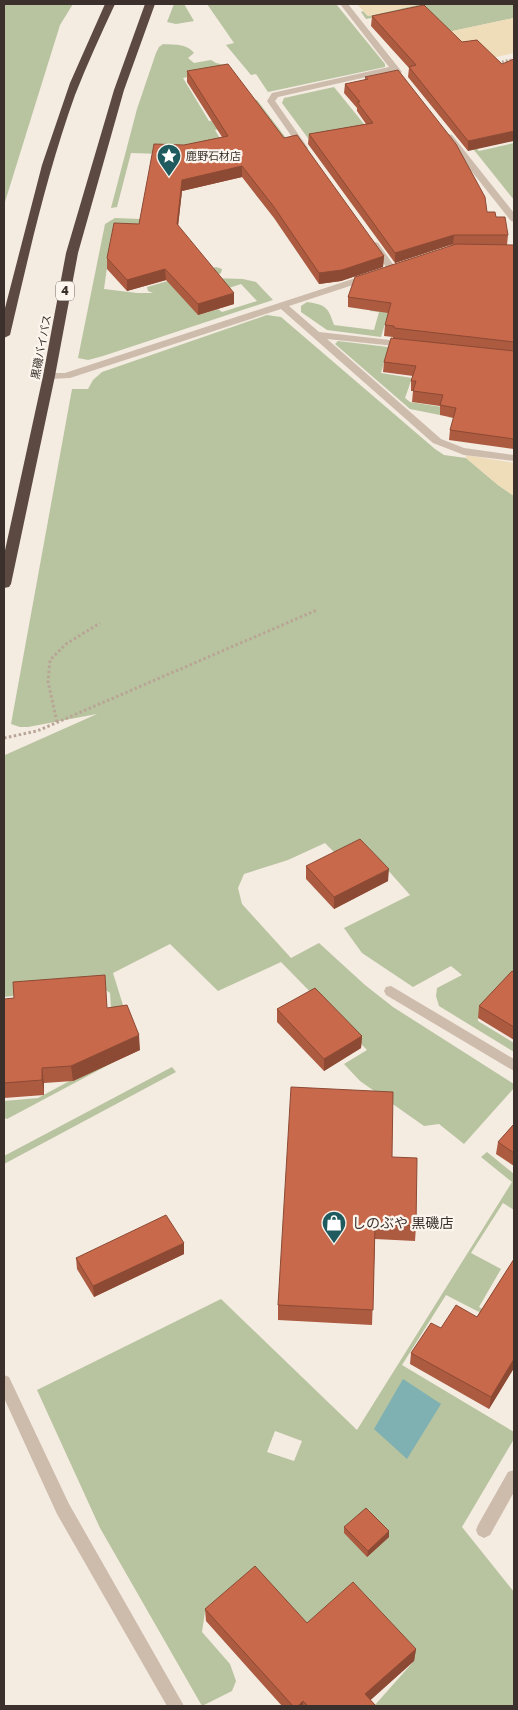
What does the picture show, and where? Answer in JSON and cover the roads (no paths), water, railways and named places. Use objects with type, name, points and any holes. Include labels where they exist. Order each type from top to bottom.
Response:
[{"type":"highway","points":[[4,335],[24,251],[65,109],[110,4]]},
{"type":"highway","name":"黒磯バイパス","points":[[4,584],[49,376],[72,253],[118,90],[150,4]]},
{"type":"street","points":[[344,4],[403,79]]},
{"type":"street","points":[[311,157],[271,101],[275,95],[395,68]]},
{"type":"street","points":[[443,129],[514,219]]},
{"type":"street","points":[[49,376],[66,376],[388,271],[369,237]]},
{"type":"street","points":[[282,305],[445,446],[458,450],[514,458]]},
{"type":"street","points":[[317,335],[416,346]]},
{"type":"street","points":[[391,991],[514,1066]]},
{"type":"street","points":[[4,1382],[63,1509],[176,1706]]},
{"type":"street","points":[[484,1530],[514,1477]]},
{"type":"water","points":[[403,1379],[441,1404],[407,1459],[374,1429]]},
{"type":"place","name":"鹿野石材店","points":[[169,177]]},
{"type":"place","name":"しのぶや 黒磯店","points":[[334,1244]]}]
